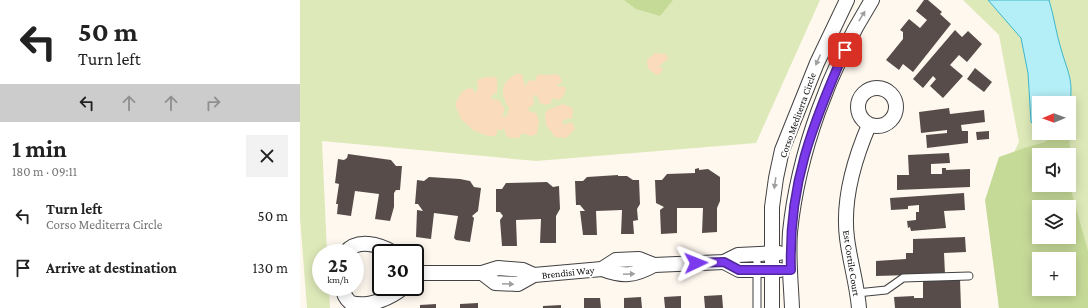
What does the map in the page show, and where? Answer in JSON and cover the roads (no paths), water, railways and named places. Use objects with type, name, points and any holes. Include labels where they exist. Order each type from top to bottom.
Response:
[{"type":"street","name":"Corso Mediterra Circle","points":[[772,308],[772,207],[782,150],[817,63],[847,0]]},
{"type":"street","name":"Corso Mediterra Circle","points":[[792,308],[790,234],[803,156],[822,103],[837,68],[856,26],[872,0]]},
{"type":"street","name":"Est Cortile Court","points":[[859,308],[858,293],[847,237],[846,217],[848,196],[856,159],[869,125]]},
{"type":"street","name":"Brendisi Way","points":[[424,273],[482,273],[498,268],[523,270],[534,275],[602,268],[617,274],[639,273],[654,265],[724,262],[738,255],[791,252]]},
{"type":"street","name":"Brendisi Way","points":[[724,262],[739,270],[791,270]]},
{"type":"street","points":[[346,296],[348,300],[356,306],[368,306],[382,303],[392,296]]},
{"type":"lane","points":[[757,254],[758,308]]},
{"type":"lane","points":[[858,293],[886,290],[903,278],[969,276]]},
{"type":"water","points":[[988,0],[1049,0],[1059,43],[1070,78],[1070,96],[1032,96],[1032,123],[1028,73],[1021,38]]}]
